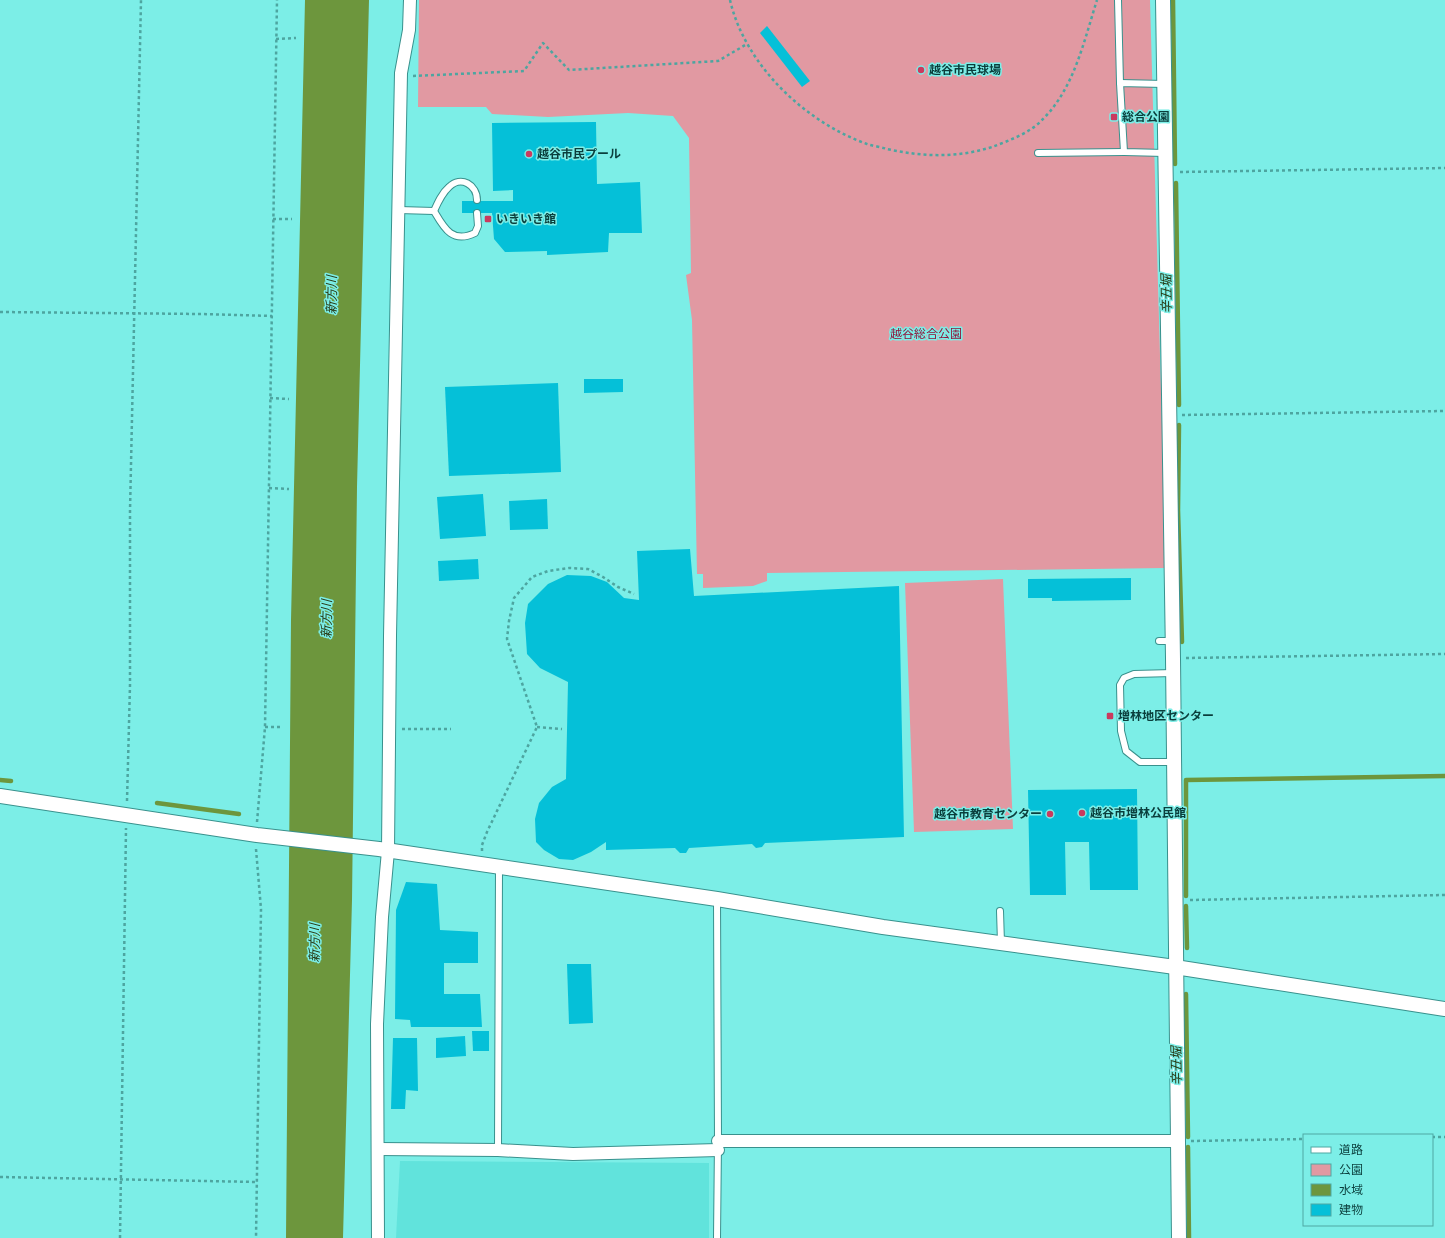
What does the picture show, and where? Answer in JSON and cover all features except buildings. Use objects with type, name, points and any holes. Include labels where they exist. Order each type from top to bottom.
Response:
[{"type":"street","points":[[378,1238],[377,1024],[389,729],[401,77],[409,30],[410,0]]},
{"type":"street","points":[[1163,0],[1169,415],[1166,641],[1173,658],[1175,968],[1179,1238]]},
{"type":"street","points":[[0,796],[256,835],[384,850],[481,864],[717,899],[883,927],[1175,968],[1445,1009]]},
{"type":"street","points":[[378,1149],[498,1150],[573,1154],[718,1145],[1177,1142]]},
{"type":"lane","points":[[1118,0],[1120,83],[1124,152]]},
{"type":"lane","points":[[1120,83],[1164,84]]},
{"type":"lane","points":[[1038,153],[1165,153]]},
{"type":"lane","points":[[434,210],[441,196],[450,185],[460,182],[469,183],[474,188],[477,194],[477,200]]},
{"type":"lane","points":[[399,210],[434,210]]},
{"type":"lane","points":[[434,210],[448,232],[459,237],[468,236],[475,233],[478,226],[477,213]]},
{"type":"lane","points":[[1173,673],[1134,674],[1124,678],[1120,685],[1121,744],[1126,751],[1140,762],[1174,762]]},
{"type":"lane","points":[[498,1150],[499,867]]},
{"type":"lane","points":[[717,899],[718,1238]]},
{"type":"lane","points":[[1000,911],[1001,943]]},
{"type":"path","points":[[120,1238],[126,815],[130,685],[130,511],[141,0]]},
{"type":"path","points":[[256,1238],[261,909],[256,835],[265,727],[276,39],[278,0]]},
{"type":"path","points":[[730,0],[733,13],[750,49],[772,77],[791,97],[826,125],[867,144],[906,153],[948,156],[979,151],[1014,140],[1042,121],[1066,90],[1081,51],[1097,0]]},
{"type":"path","points":[[276,39],[296,38]]},
{"type":"path","points":[[401,77],[524,71],[543,43],[569,70],[718,61],[748,44]]},
{"type":"path","points":[[1165,172],[1445,168]]},
{"type":"path","points":[[273,218],[292,219]]},
{"type":"path","points":[[0,312],[272,316]]},
{"type":"path","points":[[270,398],[289,399]]},
{"type":"path","points":[[1169,415],[1445,411]]},
{"type":"path","points":[[269,488],[289,488]]},
{"type":"path","points":[[481,864],[482,845],[537,727],[507,639],[514,598],[532,577],[548,571],[569,568],[588,569],[603,577],[618,588],[634,594]]},
{"type":"path","points":[[1173,658],[1445,654]]},
{"type":"path","points":[[265,727],[282,727]]},
{"type":"path","points":[[537,727],[562,729]]},
{"type":"path","points":[[389,729],[451,729]]},
{"type":"path","points":[[1175,900],[1445,896]]},
{"type":"path","points":[[1433,1137],[1445,1137]]},
{"type":"path","points":[[1196,1141],[1303,1139]]},
{"type":"path","points":[[0,1177],[257,1182]]},
{"type":"shaded area","points":[[400,1161],[709,1163],[709,1238],[396,1238]]},
{"type":"green space","name":"越谷総合公園","points":[[419,0],[1150,0],[1166,568],[767,573],[767,581],[753,586],[703,588],[703,574],[697,574],[692,320],[686,275],[691,273],[689,138],[673,116],[628,113],[548,117],[492,114],[486,107],[418,107]]},
{"type":"green space","points":[[1003,579],[1013,829],[914,832],[905,583]]},
{"type":"water","name":"新方川","points":[[305,0],[369,0],[357,487],[352,900],[343,1238],[286,1238],[291,620]]},
{"type":"waterway","name":"辛丑堀","points":[[1173,0],[1175,164]]},
{"type":"waterway","name":"辛丑堀","points":[[1176,183],[1179,405]]},
{"type":"waterway","name":"辛丑堀","points":[[1179,425],[1178,510],[1182,642]]},
{"type":"waterway","points":[[1186,896],[1186,780],[1445,776]]},
{"type":"waterway","points":[[0,780],[11,781]]},
{"type":"waterway","points":[[157,803],[239,814]]},
{"type":"waterway","name":"辛丑堀","points":[[1186,906],[1187,948]]},
{"type":"waterway","name":"辛丑堀","points":[[1186,994],[1188,1137]]},
{"type":"waterway","name":"辛丑堀","points":[[1188,1147],[1189,1238]]},
{"type":"place","name":"越谷市民球場","points":[[921,70]]},
{"type":"place","name":"総合公園","points":[[1114,117]]},
{"type":"place","name":"越谷市民プール","points":[[529,154]]},
{"type":"place","name":"いきいき館","points":[[488,219]]},
{"type":"place","name":"増林地区センター","points":[[1110,716]]},
{"type":"place","name":"越谷市増林公民館","points":[[1082,813]]},
{"type":"place","name":"越谷市教育センター","points":[[1050,814]]}]
